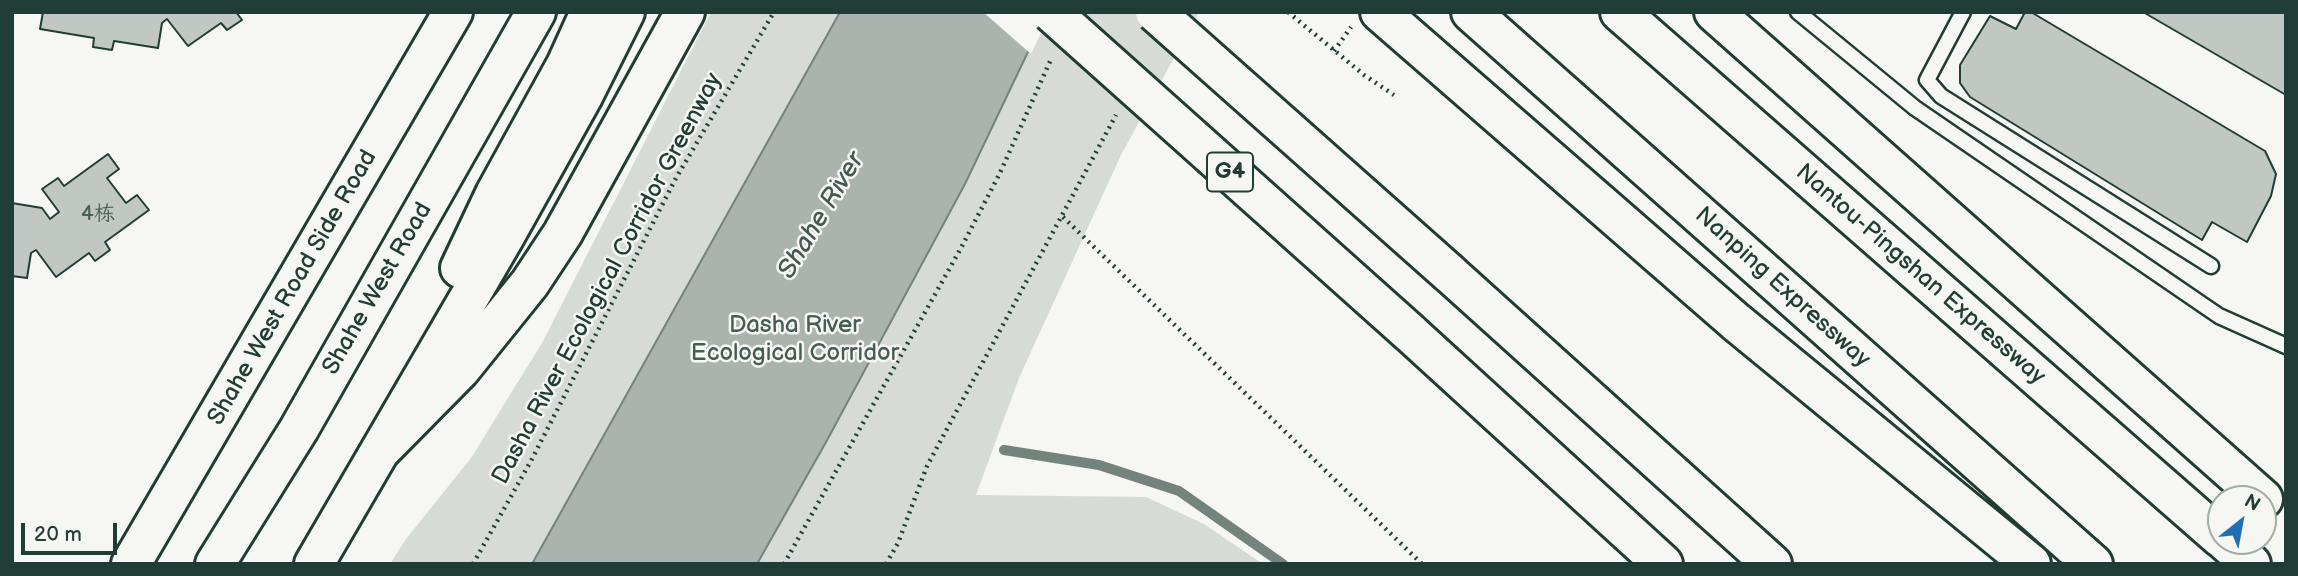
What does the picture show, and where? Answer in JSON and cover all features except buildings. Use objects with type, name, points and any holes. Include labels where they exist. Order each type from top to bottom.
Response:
[{"type":"main road","name":"Shahe West Road Side Road","points":[[131,564],[453,12]]},
{"type":"main road","name":"Shahe West Road","points":[[215,564],[299,429],[536,12]]},
{"type":"main road","points":[[434,358],[457,274],[495,194],[566,65],[590,12]]},
{"type":"main road","points":[[314,564],[583,96],[625,12]]},
{"type":"main road","points":[[382,449],[460,370],[530,283],[563,233],[685,12]]},
{"type":"main road","points":[[1155,12],[1772,564]]},
{"type":"main road","points":[[1380,12],[1736,322],[2031,564]]},
{"type":"main road","name":"Nanping Expressway","points":[[1471,12],[2093,564]]},
{"type":"main road","name":"Nantou-Pingshan Expressway","points":[[1619,12],[2207,525]]},
{"type":"main road","points":[[1714,12],[1733,25],[2247,485]]},
{"type":"main road","name":"G4","points":[[1054,29],[1409,332],[1663,564]]},
{"type":"lane","points":[[1798,12],[1915,108],[2219,316],[2286,346]]},
{"type":"lane","points":[[1962,12],[1927,80],[1941,96],[2211,266]]},
{"type":"path","name":"Dasha River Ecological Corridor Greenway","points":[[473,564],[532,459],[676,178],[774,12]]},
{"type":"path","points":[[1287,12],[1364,75],[1394,95]]},
{"type":"path","points":[[784,564],[961,248],[1000,173],[1054,29]]},
{"type":"path","points":[[886,564],[909,517],[927,466],[1120,108]]},
{"type":"path","points":[[1063,217],[1422,564]]},
{"type":"green space","name":"Dasha River Ecological Corridor","points":[[711,12],[1199,12],[1121,155],[1019,378],[976,495],[1146,497],[1204,524],[1263,564],[390,564],[406,539],[471,458],[542,343]]},
{"type":"water","name":"Shahe River","points":[[840,12],[1047,12],[965,184],[757,564],[532,564]]},
{"type":"pier","points":[[983,12],[1051,12],[1031,54]]},
{"type":"waterway","points":[[1004,450],[1099,465],[1179,491],[1283,564]]}]
